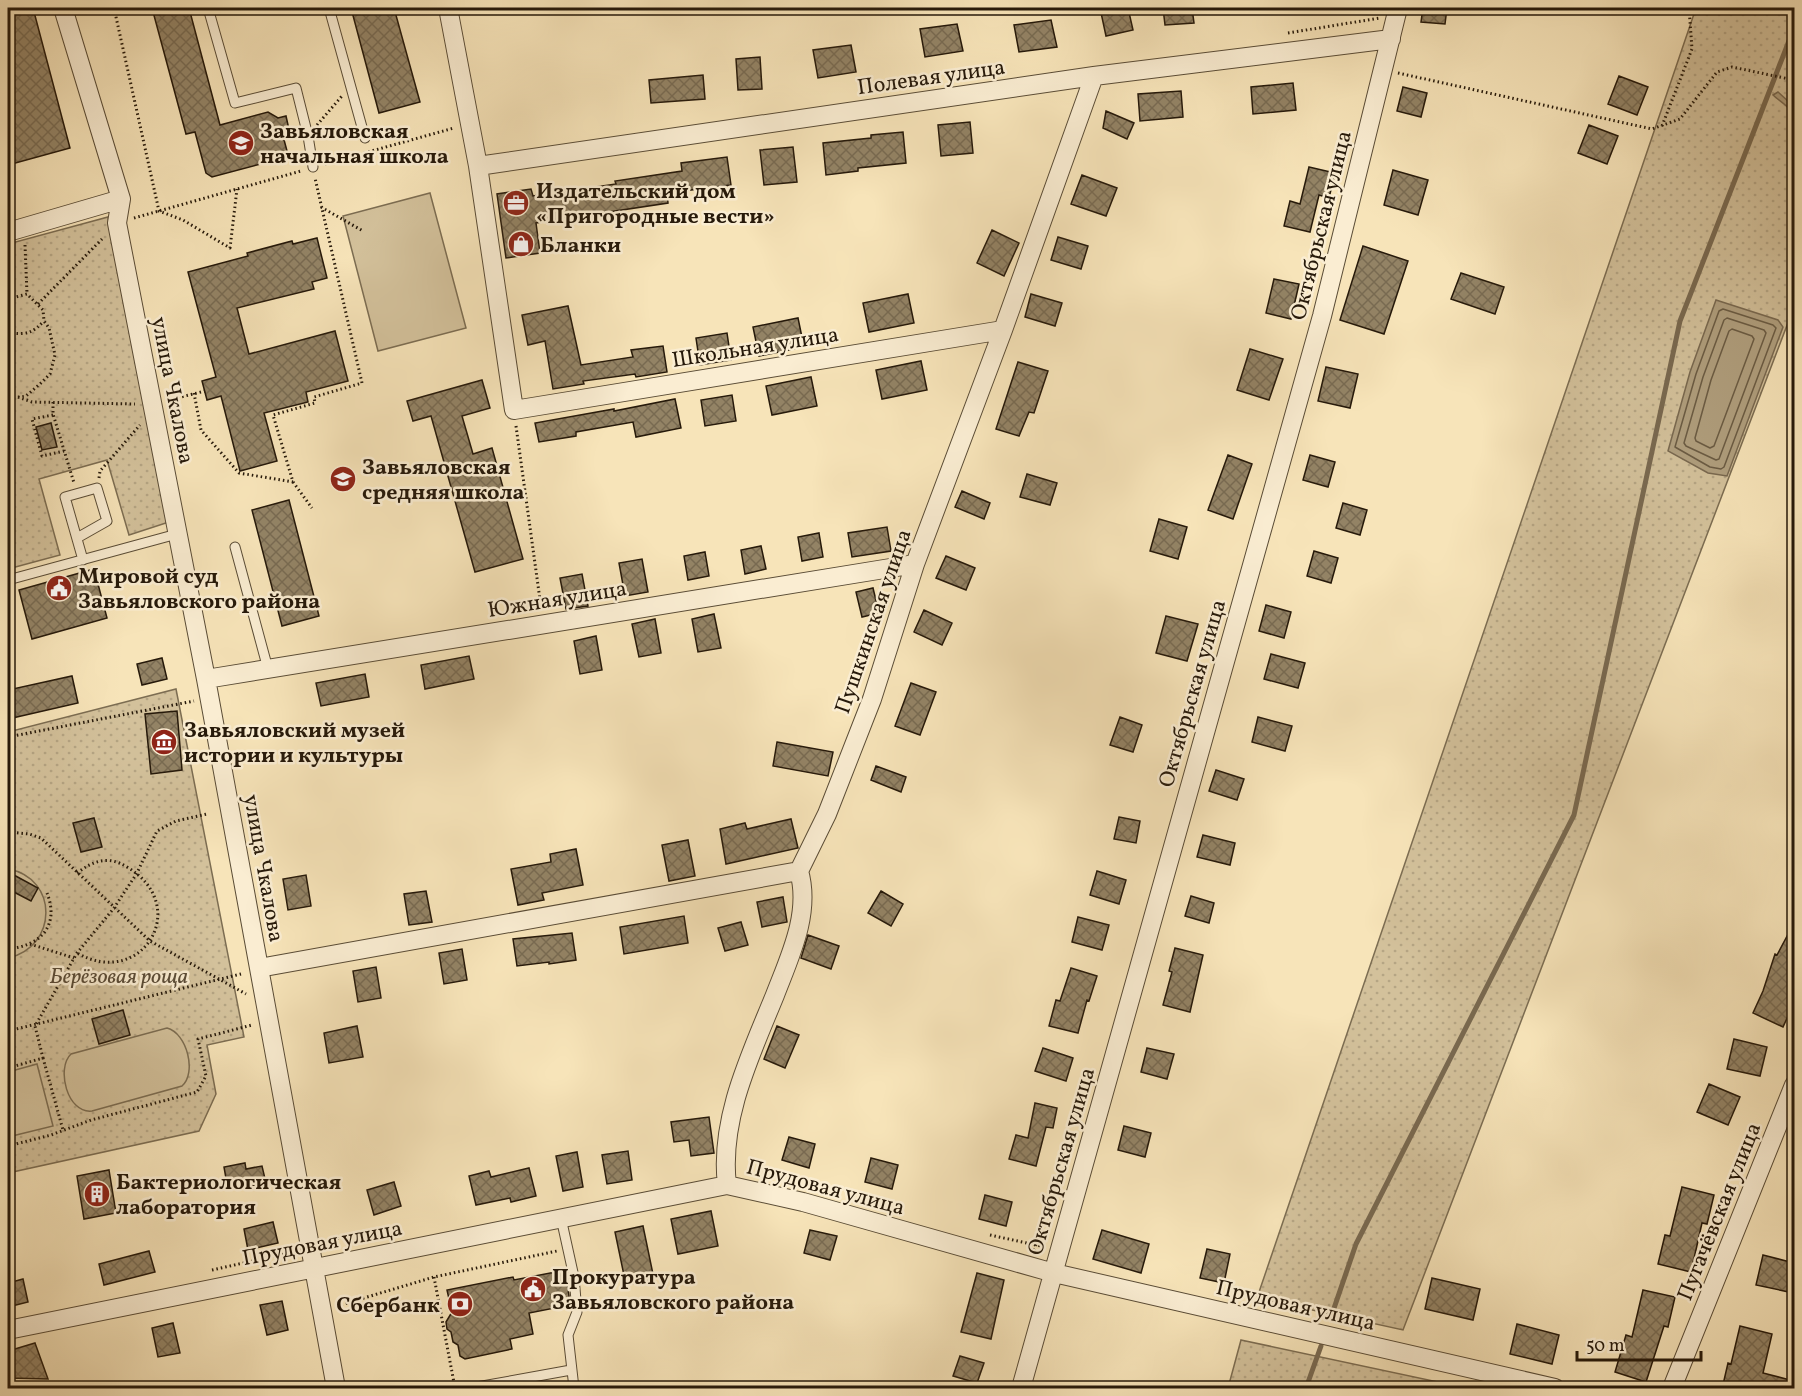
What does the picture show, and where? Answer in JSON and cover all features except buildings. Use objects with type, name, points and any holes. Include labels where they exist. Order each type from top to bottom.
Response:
[{"type":"street","name":"улица Чкалова","points":[[63,8],[122,199],[117,223],[206,679],[336,1389]]},
{"type":"street","points":[[448,8],[478,166],[514,410]]},
{"type":"street","name":"Октябрьская улица","points":[[1021,1389],[1322,316],[1398,8]]},
{"type":"street","name":"Полевая улица","points":[[478,166],[1094,76],[1391,39]]},
{"type":"street","name":"Пушкинская улица","points":[[799,871],[827,814],[872,699],[915,564],[1003,330],[1094,76]]},
{"type":"street","points":[[16,230],[122,199]]},
{"type":"street","name":"Школьная улица","points":[[514,410],[1003,330]]},
{"type":"street","name":"Южная улица","points":[[206,679],[915,564]]},
{"type":"street","points":[[259,968],[799,871],[803,884],[804,903],[793,949],[746,1068],[728,1130],[725,1171],[727,1185]]},
{"type":"street","name":"Пугачёвская улица","points":[[1672,1389],[1794,1085]]},
{"type":"street","name":"Прудовая улица","points":[[8,1330],[727,1185],[803,1202],[1054,1273],[1555,1389]]},
{"type":"lane","points":[[208,8],[235,103],[296,88],[313,167]]},
{"type":"lane","points":[[329,8],[366,138]]},
{"type":"lane","points":[[77,538],[107,521],[97,488],[65,497],[83,560]]},
{"type":"lane","points":[[8,580],[177,534]]},
{"type":"lane","points":[[235,547],[268,669]]},
{"type":"lane","points":[[561,1218],[574,1277],[577,1312],[568,1335],[574,1389]]},
{"type":"lane","points":[[471,1389],[571,1370]]},
{"type":"path","points":[[114,8],[159,212]]},
{"type":"path","points":[[1662,126],[1692,50],[1689,8]]},
{"type":"path","points":[[1384,70],[1652,129],[1680,119],[1717,72],[1732,67],[1794,80]]},
{"type":"path","points":[[308,136],[351,85]]},
{"type":"path","points":[[38,304],[117,223],[470,123]]},
{"type":"path","points":[[312,508],[293,482],[273,415],[315,403],[314,397],[362,383],[313,167]]},
{"type":"path","points":[[159,212],[183,220],[230,248],[237,189]]},
{"type":"path","points":[[321,207],[363,231]]},
{"type":"path","points":[[8,399],[26,396],[50,374],[55,355],[49,328],[44,321],[43,310],[27,294],[16,230]]},
{"type":"path","points":[[8,299],[27,294]]},
{"type":"path","points":[[8,328],[12,333],[26,335],[34,332],[44,321]]},
{"type":"path","points":[[8,342],[12,333]]},
{"type":"path","points":[[194,393],[201,430],[239,472],[293,482]]},
{"type":"path","points":[[18,397],[32,402],[145,405]]},
{"type":"path","points":[[53,402],[53,414],[77,494]]},
{"type":"path","points":[[514,410],[544,624]]},
{"type":"path","points":[[53,414],[32,419],[42,456],[64,451]]},
{"type":"path","points":[[97,488],[100,471],[141,424]]},
{"type":"path","points":[[63,1130],[35,1026],[77,953],[114,908],[137,873],[157,831],[176,821],[207,814]]},
{"type":"path","points":[[8,832],[29,834],[40,838],[150,941],[246,994]]},
{"type":"path","points":[[77,873],[90,863],[103,860],[119,862],[137,873],[152,889],[158,908],[156,930],[150,941],[141,951],[127,960],[101,963],[77,953]]},
{"type":"path","points":[[8,949],[22,948],[43,936],[51,922],[51,903],[47,893]]},
{"type":"path","points":[[30,943],[74,958]]},
{"type":"path","points":[[8,1031],[242,974]]},
{"type":"path","points":[[8,1146],[91,1120],[197,1092],[206,1076],[198,1039],[253,1025]]},
{"type":"path","points":[[8,1068],[43,1058]]},
{"type":"path","points":[[322,1310],[434,1277],[568,1249]]},
{"type":"path","points":[[434,1277],[455,1389]]},
{"type":"green space","points":[[1696,8],[1794,8],[1794,307],[1403,1330],[1257,1298]]},
{"type":"green space","points":[[430,193],[466,328],[378,351],[343,216]]},
{"type":"green space","points":[[108,217],[169,522],[129,535],[107,460],[39,479],[60,555],[8,569],[8,244]]},
{"type":"green space","name":"Берёзовая роща","points":[[176,689],[244,1037],[207,1045],[216,1094],[199,1131],[8,1173],[8,732]]},
{"type":"green space","points":[[8,869],[25,875],[37,885],[44,898],[46,913],[43,927],[36,941],[24,951],[8,958]]},
{"type":"green space","points":[[167,1028],[180,1037],[188,1054],[189,1072],[182,1086],[92,1111],[83,1110],[70,1098],[66,1089],[64,1069],[71,1054]]},
{"type":"green space","points":[[37,1064],[53,1126],[8,1137],[8,1072]]},
{"type":"green space","points":[[1241,1340],[1438,1382],[1436,1388],[1228,1388]]},
{"type":"water","points":[[1778,92],[1794,103],[1794,118],[1791,111],[1773,95]]},
{"type":"water","points":[[1794,135],[1794,171],[1791,157]]},
{"type":"water","points":[[1716,300],[1778,320],[1783,327],[1727,476],[1708,473],[1668,451],[1690,372]]},
{"type":"waterway","points":[[1331,1317],[1356,1244],[1574,815],[1680,321],[1794,28]]},
{"type":"waterway","points":[[1306,1388],[1321,1346]]},
{"type":"place","name":"Завьяловская начальная школа","points":[[241,143]]},
{"type":"place","name":"Издательский дом «Пригородные вести»","points":[[516,203]]},
{"type":"place","name":"Бланки","points":[[521,244]]},
{"type":"place","name":"Завьяловская средняя школа","points":[[343,479]]},
{"type":"place","name":"Мировой суд Завьяловского района","points":[[59,588]]},
{"type":"place","name":"Завьяловский музей истории и культуры","points":[[164,742]]},
{"type":"place","name":"Бактериологическая лаборатория","points":[[97,1194]]},
{"type":"place","name":"Прокуратура Завьяловского района","points":[[533,1289]]},
{"type":"place","name":"Сбербанк","points":[[460,1304]]}]
